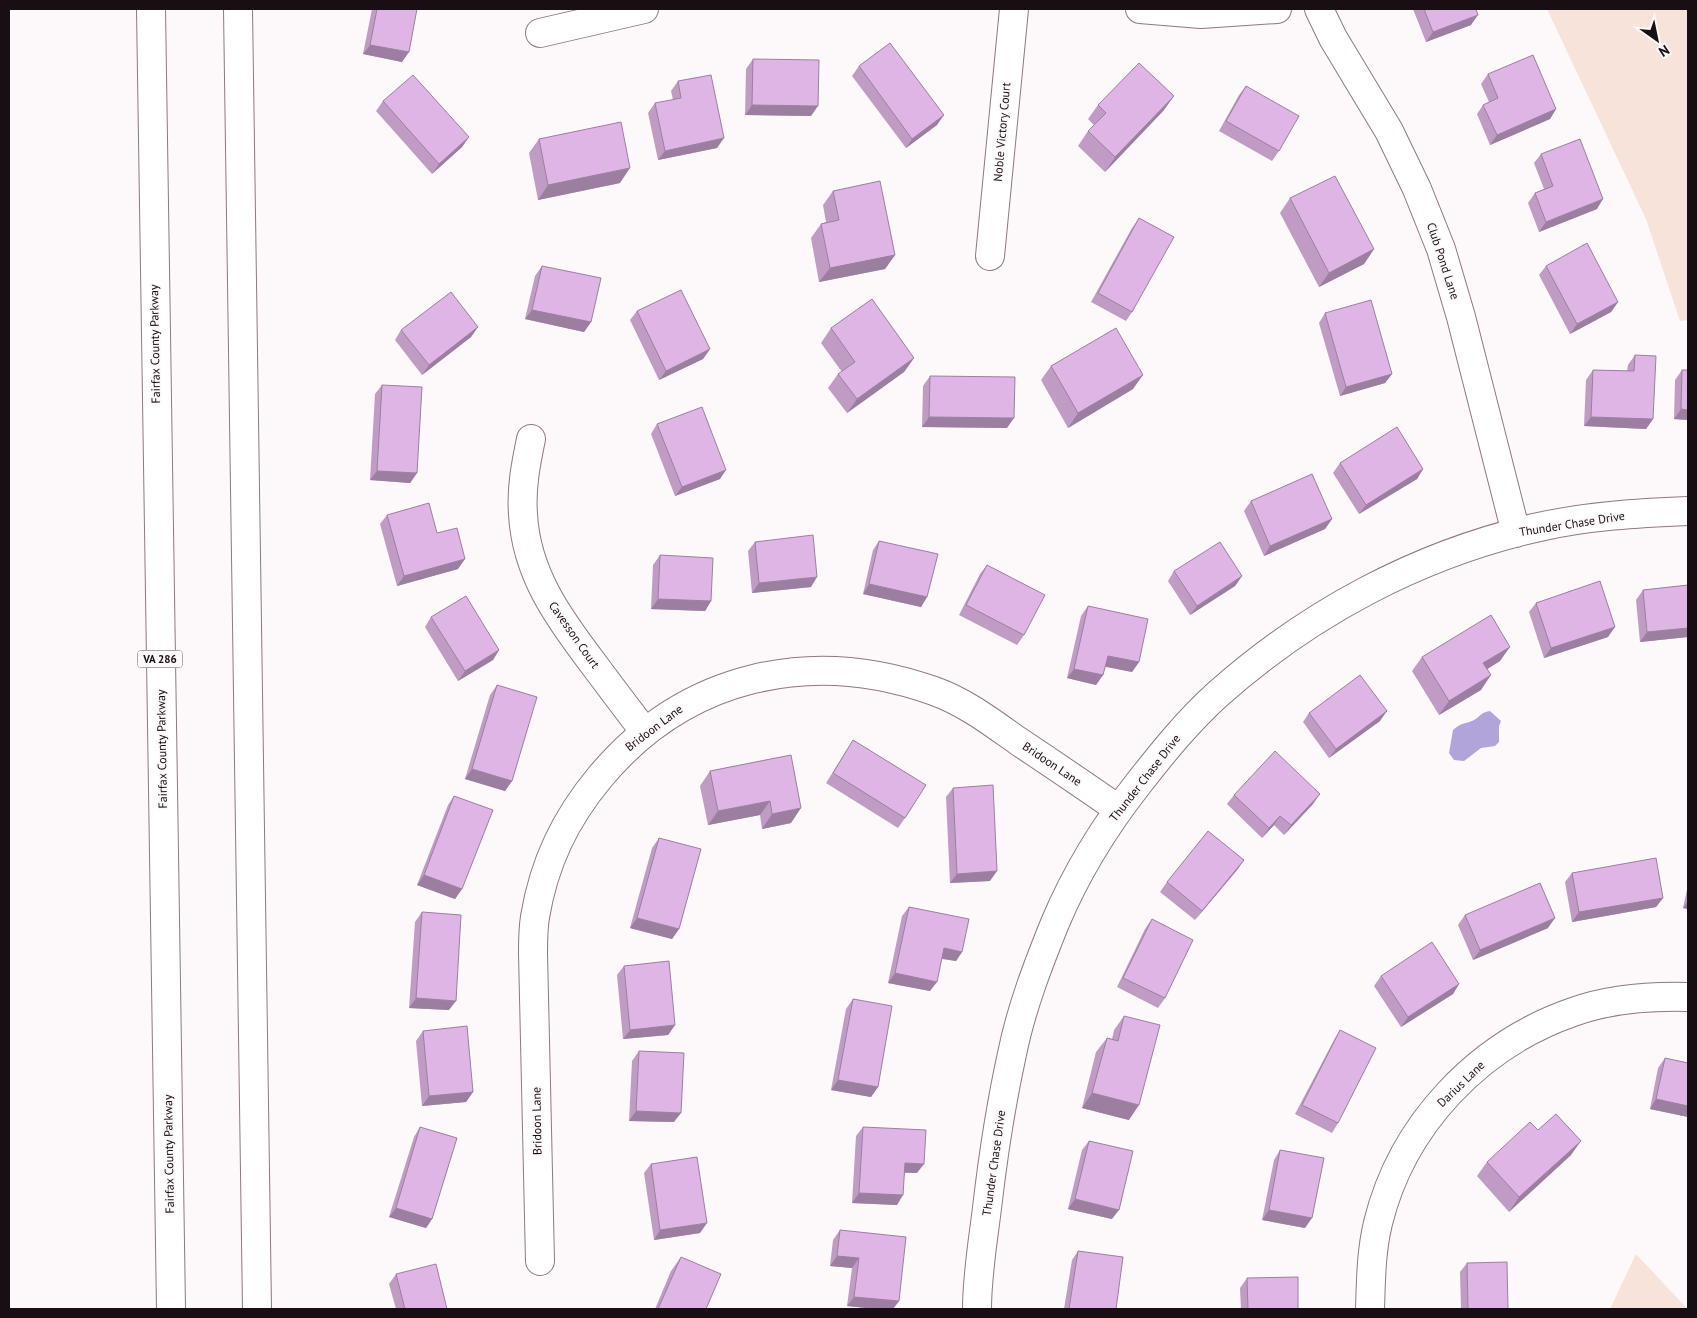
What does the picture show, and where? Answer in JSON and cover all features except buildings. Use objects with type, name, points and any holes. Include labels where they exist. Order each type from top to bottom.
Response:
[{"type":"main road","name":"Fairfax County Parkway","points":[[151,9],[171,1309]]},
{"type":"main road","points":[[238,9],[257,1309]]},
{"type":"main road","points":[[540,33],[644,9]]},
{"type":"main road","name":"Noble Victory Court","points":[[990,256],[1014,9]]},
{"type":"main road","points":[[1140,9],[1201,14],[1277,9]]},
{"type":"main road","name":"Club Pond Lane","points":[[1319,9],[1333,38],[1389,130],[1417,189],[1441,249],[1461,317],[1516,533]]},
{"type":"main road","name":"Cavesson Court","points":[[531,439],[524,472],[522,513],[531,557],[539,581],[565,626],[645,732]]},
{"type":"main road","name":"Thunder Chase Drive","points":[[977,1309],[992,1166],[1012,1052],[1028,996],[1056,921],[1085,863],[1118,809],[1168,745],[1216,696],[1270,650],[1328,612],[1386,580],[1457,550],[1542,526],[1612,516],[1688,511]]},
{"type":"main road","name":"Bridoon Lane","points":[[540,1261],[533,953],[534,919],[546,871],[567,822],[581,800],[618,755],[645,732],[690,702],[740,682],[792,672],[828,670],[863,673],[935,691],[970,708],[1118,809]]},
{"type":"main road","name":"Darius Lane","points":[[1370,1309],[1371,1261],[1378,1222],[1391,1184],[1415,1137],[1437,1106],[1464,1077],[1493,1053],[1526,1032],[1573,1012],[1622,1000],[1660,996],[1688,997]]},
{"type":"shaded area","points":[[1547,9],[1688,9],[1688,320],[1680,321],[1646,219]]},
{"type":"shaded area","points":[[1490,711],[1501,721],[1499,726],[1499,742],[1495,746],[1481,748],[1464,761],[1454,760],[1449,753],[1453,730]]},
{"type":"shaded area","points":[[1636,1254],[1680,1301],[1688,1309],[1610,1309]]}]
